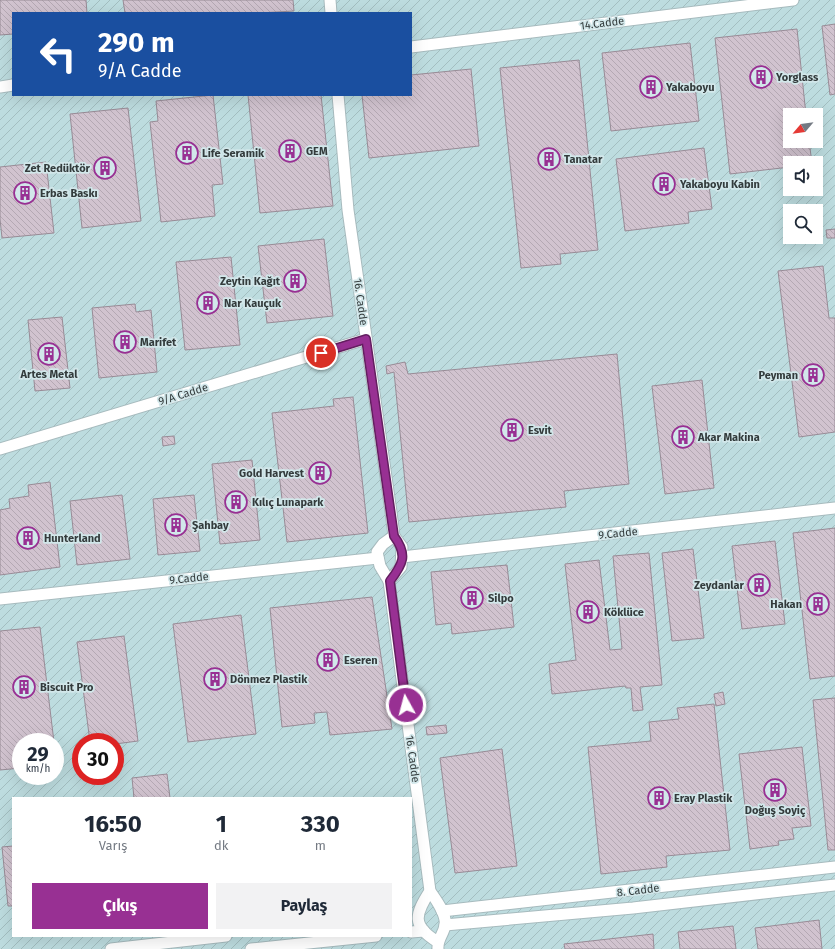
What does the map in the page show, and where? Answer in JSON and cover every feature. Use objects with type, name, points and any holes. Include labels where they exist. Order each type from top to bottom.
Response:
[{"type":"street","points":[[330,0],[331,12]]},
{"type":"street","name":"14.Cadde","points":[[412,47],[793,0]]},
{"type":"street","points":[[0,87],[12,85]]},
{"type":"street","name":"16. Cadde","points":[[338,96],[348,210],[394,536],[402,547],[402,557]]},
{"type":"street","name":"9/A Cadde","points":[[0,449],[366,339]]},
{"type":"street","name":"9.Cadde","points":[[402,557],[835,508]]},
{"type":"street","points":[[394,536],[383,544],[377,552],[380,566],[390,581],[401,567],[402,557]]},
{"type":"street","name":"9.Cadde","points":[[0,599],[378,558]]},
{"type":"street","name":"16. Cadde","points":[[390,581],[430,891],[442,911],[445,924]]},
{"type":"street","name":"8. Cadde","points":[[442,911],[835,867]]},
{"type":"street","name":"8. Cadde","points":[[445,924],[633,908],[835,884]]},
{"type":"street","points":[[430,891],[414,915],[427,936],[438,946],[445,924]]},
{"type":"street","points":[[412,932],[424,931]]},
{"type":"street","points":[[111,949],[217,937]]},
{"type":"street","points":[[251,949],[366,937]]},
{"type":"shaded area","points":[[0,0],[835,0],[835,949],[0,949]]},
{"type":"building","points":[[0,0],[86,0],[87,12],[12,12],[12,34],[0,35]]},
{"type":"building","points":[[123,0],[293,0],[294,11],[276,12],[125,12]]},
{"type":"building","points":[[835,24],[835,94],[830,95],[822,26]]},
{"type":"building","name":"Yorglass","points":[[797,29],[805,108],[783,108],[783,148],[810,148],[811,156],[783,156],[783,168],[730,174],[715,38]]},
{"type":"building","name":"Yakaboyu","points":[[690,43],[699,121],[611,131],[602,53]]},
{"type":"building","name":"Tanatar","points":[[579,60],[598,250],[560,254],[561,264],[521,268],[500,68]]},
{"type":"building","points":[[471,69],[479,146],[369,158],[362,96],[412,96],[412,75]]},
{"type":"building","name":"Life Seramik","points":[[213,96],[223,184],[212,185],[215,216],[161,222],[150,122],[158,121],[156,101]]},
{"type":"building","name":"GEM","points":[[248,96],[321,96],[333,206],[260,213]]},
{"type":"building","name":"Zet Redüktör","points":[[128,108],[141,221],[82,228],[70,114]]},
{"type":"building","name":"Yakaboyu Kabin","points":[[704,148],[712,209],[688,212],[689,223],[625,231],[616,159]]},
{"type":"building","name":"Erbas Baskı","points":[[46,162],[54,233],[2,238],[0,219],[0,167]]},
{"type":"building","points":[[835,229],[835,238],[827,238],[826,230]]},
{"type":"building","name":"Zeytin Kağıt","points":[[324,239],[333,316],[267,323],[258,246]]},
{"type":"building","name":"Nar Kauçuk","points":[[231,257],[240,345],[185,350],[176,262]]},
{"type":"building","name":"Peyman","points":[[823,266],[829,318],[835,318],[835,432],[799,437],[778,271]]},
{"type":"building","name":"Marifet","points":[[135,304],[136,312],[151,310],[157,372],[99,378],[92,308]]},
{"type":"building","name":"Artes Metal","points":[[62,317],[70,388],[35,391],[28,320]]},
{"type":"building","name":"Esvit","points":[[617,354],[629,484],[564,491],[566,507],[409,522],[394,372],[387,374],[386,366],[405,362],[408,374]]},
{"type":"building","name":"Akar Makina","points":[[702,380],[714,488],[665,494],[652,386]]},
{"type":"building","name":"Gold Harvest","points":[[353,397],[368,533],[287,542],[272,413],[334,406],[333,399]]},
{"type":"building","points":[[174,436],[175,444],[163,446],[162,437]]},
{"type":"building","name":"Kılıç Lunapark","points":[[252,460],[260,540],[220,544],[212,464]]},
{"type":"building","name":"Hunterland","points":[[50,482],[60,567],[0,575],[0,510],[10,508],[9,499],[29,496],[28,485]]},
{"type":"building","points":[[122,495],[130,559],[77,565],[70,501]]},
{"type":"building","name":"Şahbay","points":[[194,495],[200,551],[158,555],[153,499]]},
{"type":"building","name":"Hakan","points":[[835,528],[835,676],[810,679],[793,533]]},
{"type":"building","name":"Zeydanlar","points":[[775,541],[785,624],[742,629],[732,546]]},
{"type":"building","points":[[693,549],[704,638],[672,641],[662,553]]},
{"type":"building","points":[[649,553],[662,685],[640,687],[643,710],[633,711],[631,688],[626,688],[625,686],[552,694],[549,664],[576,660],[565,564],[599,560],[610,650],[622,649],[613,556]]},
{"type":"building","name":"Silpo","points":[[507,565],[514,627],[452,634],[451,623],[436,625],[431,572]]},
{"type":"building","name":"Eseren","points":[[372,597],[392,729],[330,735],[327,712],[314,713],[315,723],[282,727],[270,608]]},
{"type":"building","name":"Dönmez Plastik","points":[[241,615],[256,734],[188,742],[173,624]]},
{"type":"building","name":"Biscuit Pro","points":[[40,627],[53,733],[12,733],[12,769],[0,770],[0,631]]},
{"type":"building","points":[[124,636],[138,741],[124,743],[124,733],[89,733],[77,642]]},
{"type":"building","points":[[723,692],[725,704],[716,706],[714,694]]},
{"type":"building","points":[[835,698],[835,850],[828,850],[813,700]]},
{"type":"building","name":"Eray Plastik","points":[[714,704],[730,850],[666,856],[667,867],[601,874],[588,747],[651,741],[649,722],[679,719],[677,708]]},
{"type":"building","points":[[446,725],[447,733],[427,735],[426,727]]},
{"type":"building","name":"Doğuş Soyiç","points":[[802,747],[811,826],[792,828],[794,839],[778,841],[779,845],[750,849],[739,754]]},
{"type":"building","points":[[502,749],[517,866],[455,873],[440,758]]},
{"type":"building","points":[[167,774],[170,797],[134,797],[132,778]]},
{"type":"building","points":[[12,846],[12,906],[8,906],[2,847]]},
{"type":"building","points":[[819,920],[822,949],[758,949],[755,928]]},
{"type":"building","points":[[733,926],[736,949],[680,949],[678,932]]},
{"type":"building","points":[[653,934],[654,949],[565,949],[564,944]]},
{"type":"place","name":"Yorglass","points":[[761,77]]},
{"type":"place","name":"Yakaboyu","points":[[651,87]]},
{"type":"place","name":"GEM","points":[[290,151]]},
{"type":"place","name":"Life Seramik","points":[[187,153]]},
{"type":"place","name":"Tanatar","points":[[549,159]]},
{"type":"place","name":"Zet Redüktör","points":[[105,168]]},
{"type":"place","name":"Yakaboyu Kabin","points":[[664,184]]},
{"type":"place","name":"Erbas Baskı","points":[[25,193]]},
{"type":"place","name":"Zeytin Kağıt","points":[[295,281]]},
{"type":"place","name":"Nar Kauçuk","points":[[208,303]]},
{"type":"place","name":"Marifet","points":[[125,342]]},
{"type":"place","name":"Artes Metal","points":[[49,354]]},
{"type":"place","name":"Peyman","points":[[813,375]]},
{"type":"place","name":"Esvit","points":[[512,430]]},
{"type":"place","name":"Akar Makina","points":[[683,437]]},
{"type":"place","name":"Gold Harvest","points":[[320,473]]},
{"type":"place","name":"Kılıç Lunapark","points":[[236,502]]},
{"type":"place","name":"Şahbay","points":[[176,525]]},
{"type":"place","name":"Hunterland","points":[[28,538]]},
{"type":"place","name":"Zeydanlar","points":[[759,585]]},
{"type":"place","name":"Silpo","points":[[472,598]]},
{"type":"place","name":"Hakan","points":[[818,604]]},
{"type":"place","name":"Köklüce","points":[[588,612]]},
{"type":"place","name":"Eseren","points":[[328,660]]},
{"type":"place","name":"Dönmez Plastik","points":[[215,679]]},
{"type":"place","name":"Biscuit Pro","points":[[24,687]]},
{"type":"place","name":"Doğuş Soyiç","points":[[775,790]]},
{"type":"place","name":"Eray Plastik","points":[[659,798]]},
{"type":"route","points":[[321,353],[366,339],[394,536],[402,547],[401,567],[390,581],[406,705]]}]
